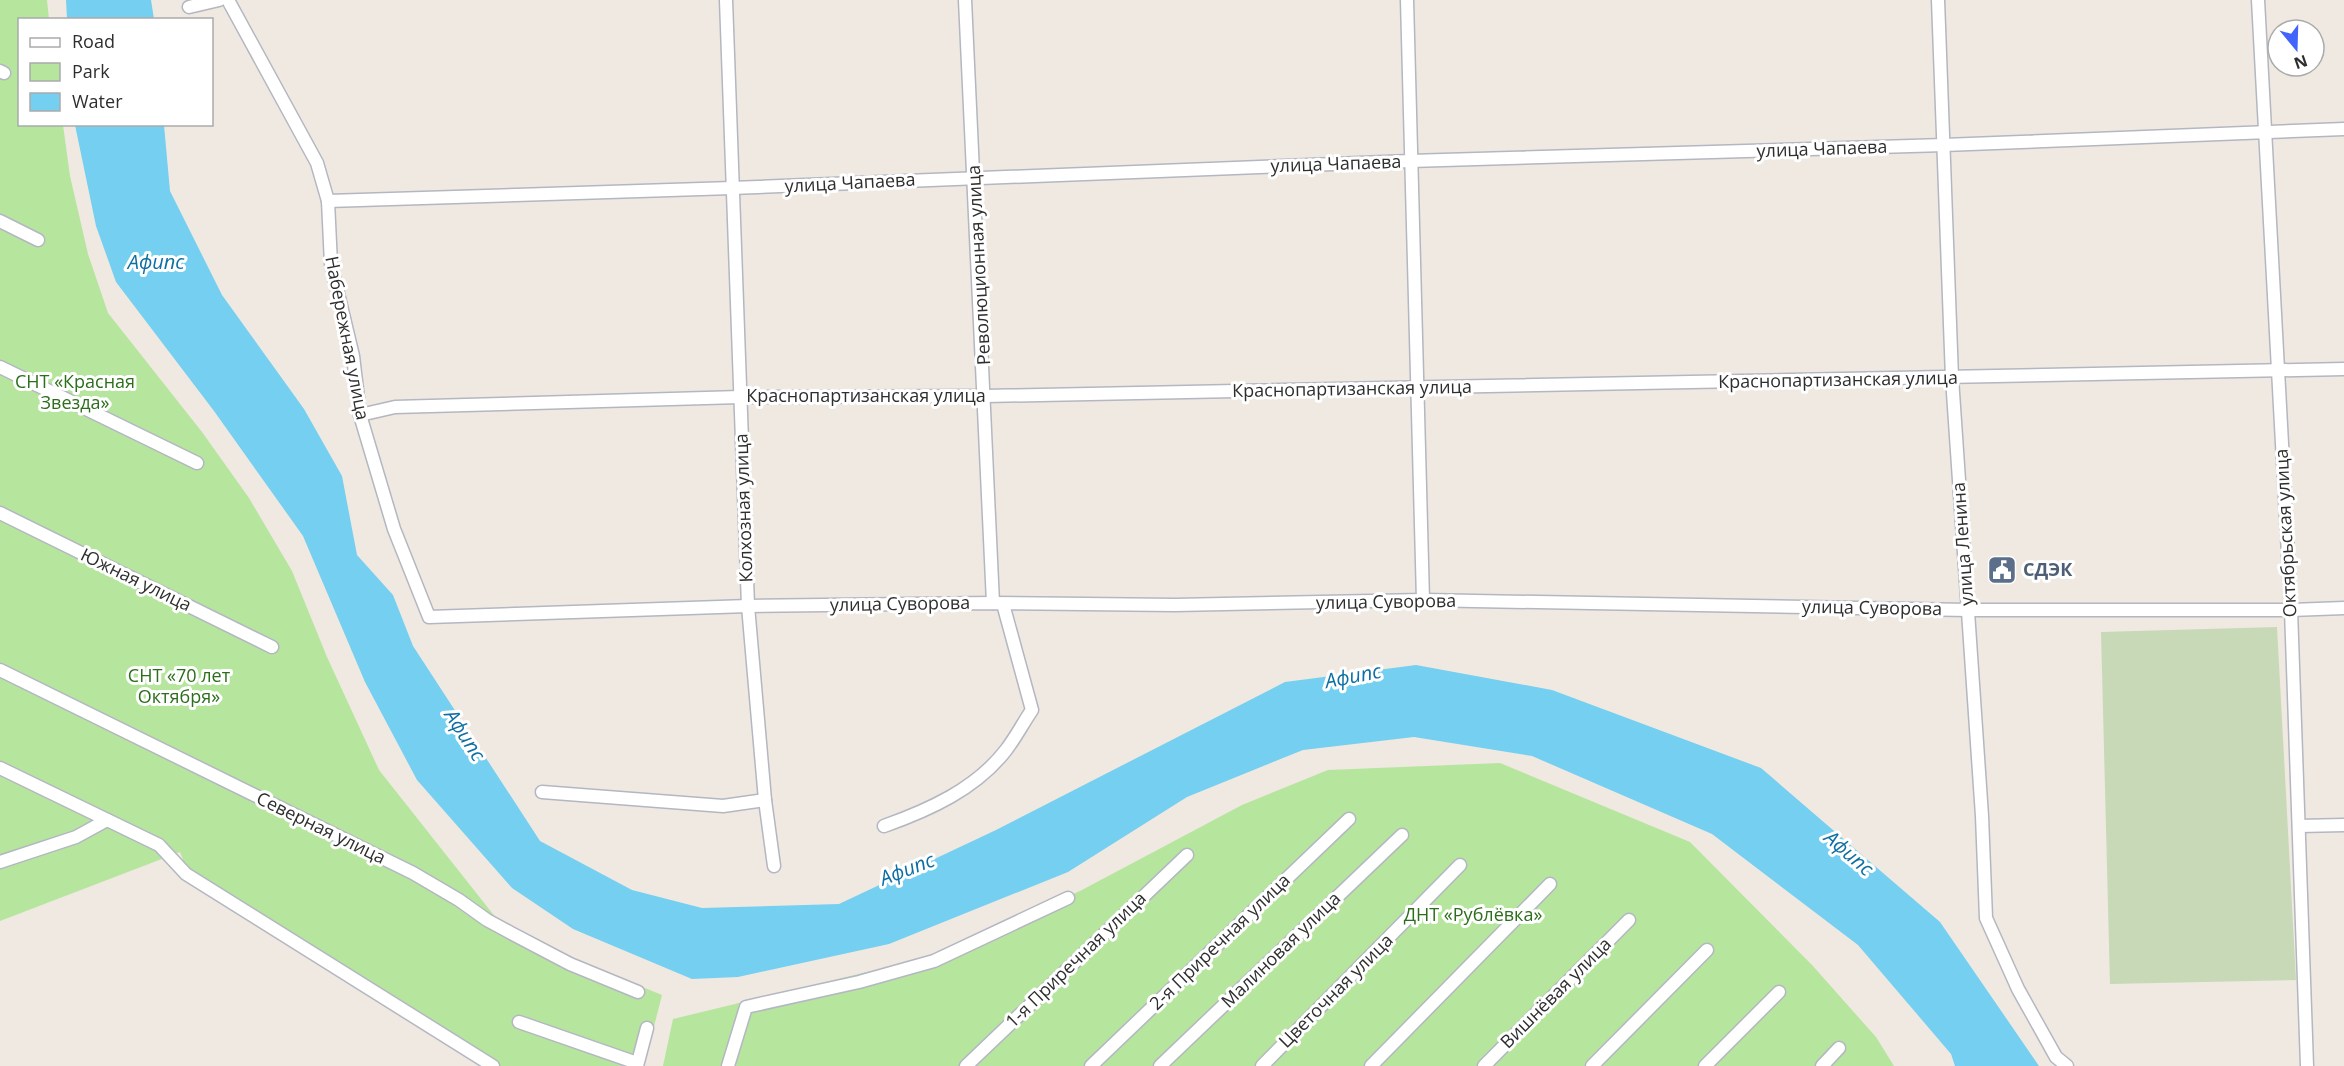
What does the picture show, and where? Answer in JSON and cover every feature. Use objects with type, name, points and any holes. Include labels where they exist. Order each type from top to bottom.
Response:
[{"type":"street","points":[[189,7],[219,0]]},
{"type":"street","name":"Набережная улица","points":[[228,0],[317,163],[328,201],[331,264],[353,356],[360,415],[394,530],[429,617]]},
{"type":"street","name":"Колхозная улица","points":[[726,0],[748,606],[765,800],[774,866]]},
{"type":"street","name":"Революционная улица","points":[[884,826],[917,814],[970,785],[1005,751],[1032,710],[998,603],[966,0]]},
{"type":"street","points":[[1407,0],[1423,600]]},
{"type":"street","name":"улица Ленина","points":[[1938,0],[1952,378],[1982,816],[1986,918],[2018,989],[2056,1057],[2067,1066]]},
{"type":"street","name":"Октябрьская улица","points":[[2258,0],[2291,610],[2307,1066]]},
{"type":"street","name":"улица Чапаева","points":[[328,201],[2344,129]]},
{"type":"street","points":[[0,221],[38,240]]},
{"type":"street","points":[[0,367],[196,463]]},
{"type":"street","name":"Краснопартизанская улица","points":[[360,415],[395,406],[740,397],[986,396],[2344,369]]},
{"type":"street","name":"Южная улица","points":[[0,513],[272,647]]},
{"type":"street","name":"улица Суворова","points":[[429,617],[748,606],[998,603],[1175,605],[1423,600],[1968,610],[2344,608]]},
{"type":"street","name":"Северная улица","points":[[0,670],[413,873],[459,900],[487,921],[570,964],[638,992]]},
{"type":"street","points":[[0,768],[159,845],[186,874],[493,1066]]},
{"type":"street","points":[[542,792],[723,806],[765,800]]},
{"type":"street","name":"2-я Приречная улица","points":[[1091,1066],[1349,819]]},
{"type":"street","points":[[0,862],[76,837],[107,820]]},
{"type":"street","points":[[2299,826],[2344,825]]},
{"type":"street","name":"Малиновая улица","points":[[1160,1066],[1402,835]]},
{"type":"street","name":"1-я Приречная улица","points":[[966,1066],[1187,855]]},
{"type":"street","name":"Цветочная улица","points":[[1262,1066],[1460,865]]},
{"type":"street","points":[[1371,1066],[1550,884]]},
{"type":"street","points":[[728,1066],[746,1007],[859,982],[934,961],[1068,898]]},
{"type":"street","name":"Вишнёвая улица","points":[[1484,1066],[1629,920]]},
{"type":"street","points":[[1592,1066],[1707,950]]},
{"type":"street","points":[[1705,1066],[1779,992]]},
{"type":"street","points":[[519,1022],[637,1065],[647,1028]]},
{"type":"street","points":[[1822,1066],[1839,1048]]},
{"type":"green space","name":"СНТ «70 лет Октября»","points":[[0,0],[47,0],[49,18],[18,18],[18,126],[63,126],[70,176],[88,254],[108,313],[202,432],[249,498],[292,571],[327,657],[379,770],[507,929],[662,995],[644,1066],[485,1066],[192,883],[180,852],[0,921]]},
{"type":"green space","points":[[2277,627],[2296,980],[2110,984],[2101,632]]},
{"type":"green space","name":"ДНТ «Рублёвка»","points":[[1500,763],[1690,842],[1812,965],[1876,1037],[1894,1066],[663,1066],[673,1019],[933,956],[1080,891],[1242,805],[1328,770]]},
{"type":"water","points":[[66,0],[151,0],[154,18],[67,18]]},
{"type":"water","name":"Афипс","points":[[75,126],[164,126],[170,191],[222,295],[304,409],[342,476],[357,555],[393,595],[413,646],[540,841],[632,890],[702,908],[839,904],[996,830],[1285,682],[1416,665],[1552,690],[1761,768],[1940,922],[2039,1066],[1955,1066],[1951,1054],[1858,945],[1712,834],[1532,756],[1414,737],[1303,750],[1187,797],[1068,872],[889,944],[738,977],[692,979],[573,929],[512,888],[417,780],[365,682],[303,536],[214,411],[116,282],[96,226]]},
{"type":"place","name":"СДЭК","points":[[2002,570]]},
{"type":"park label","name":"СНТ «Красная Звезда»","points":[[75,392]]}]
